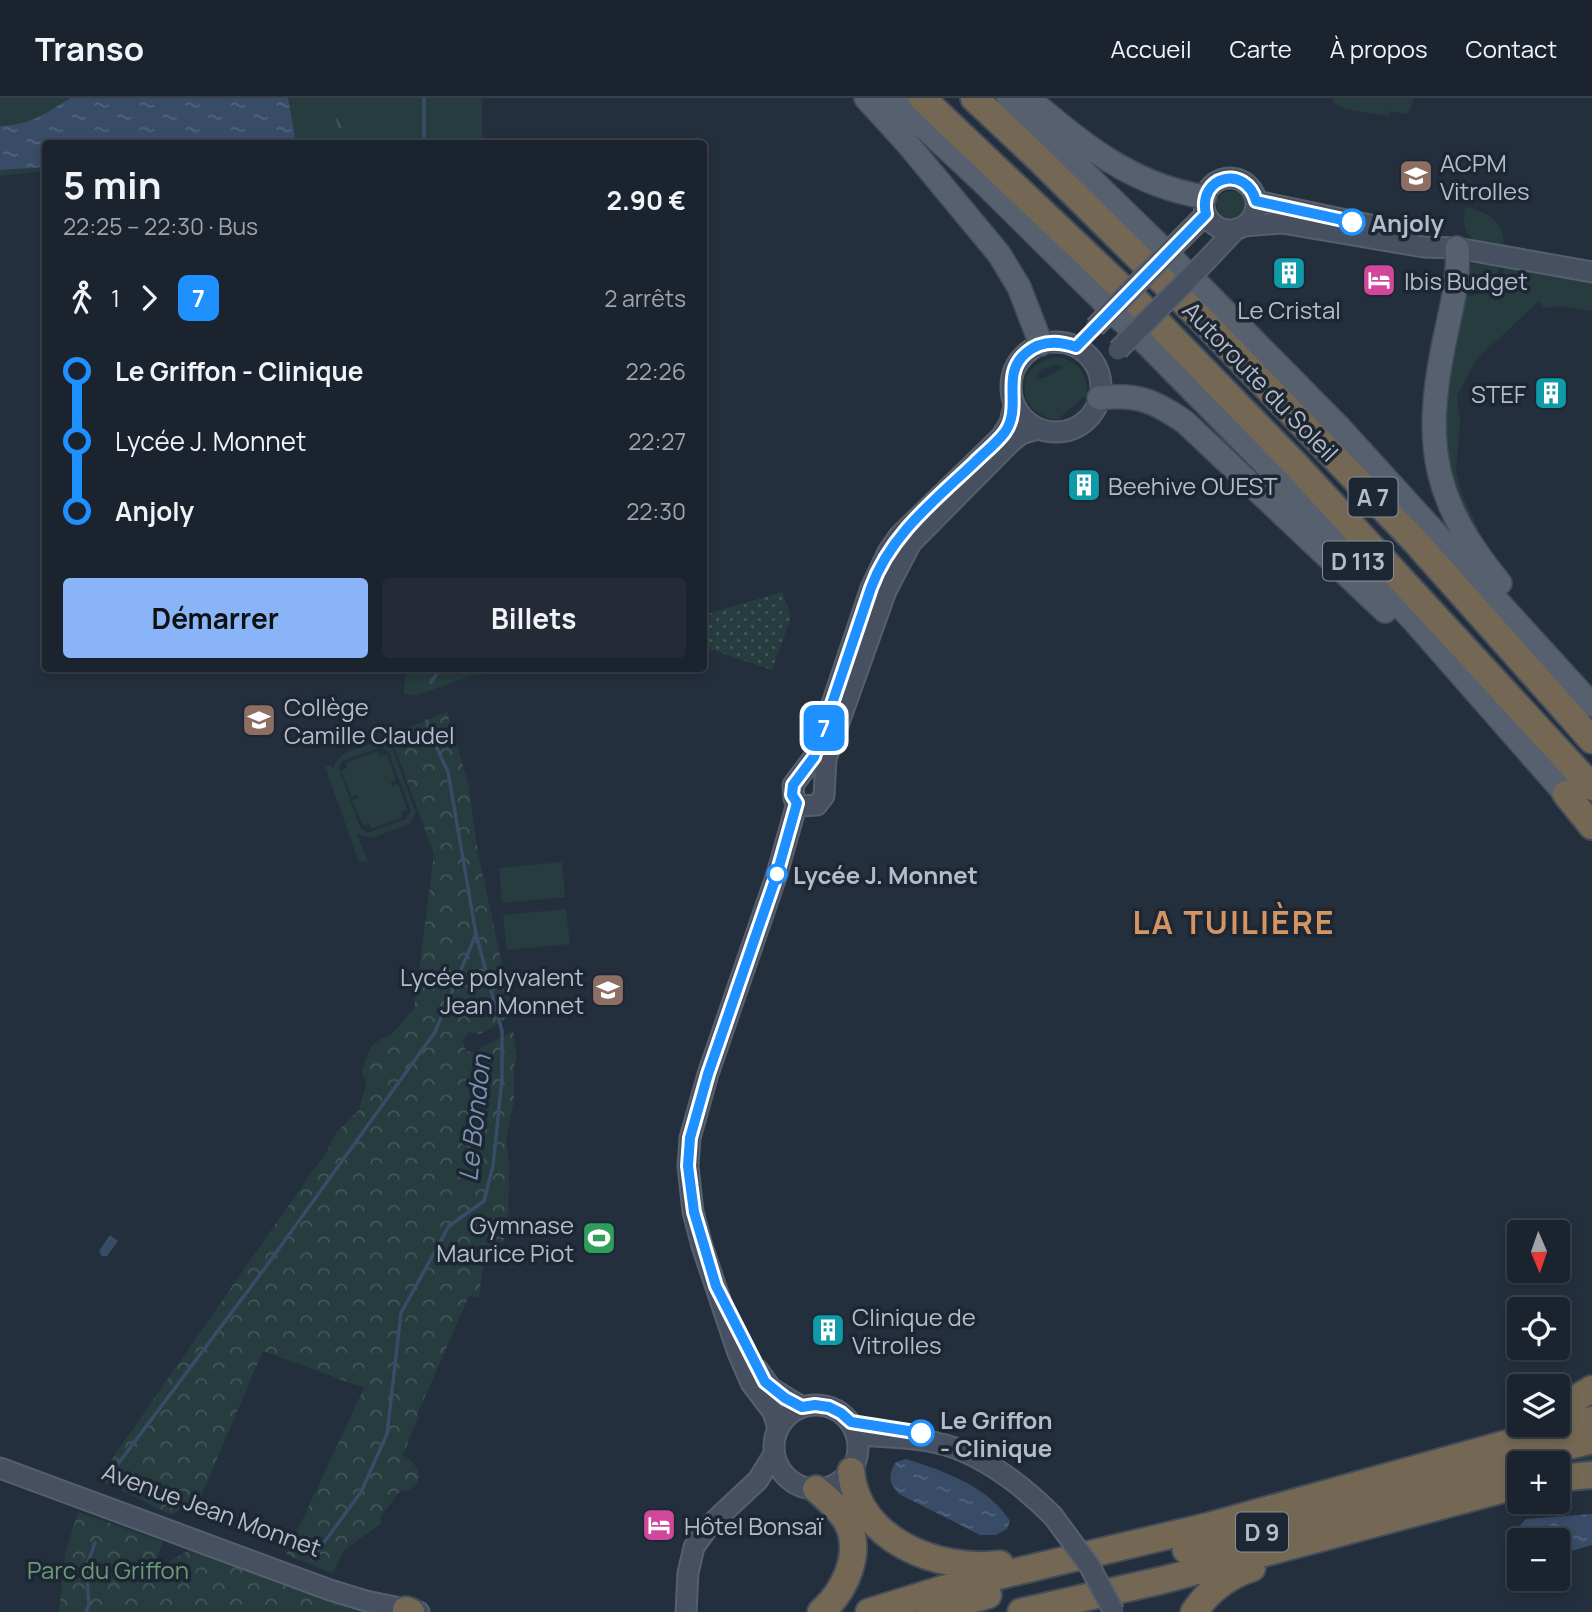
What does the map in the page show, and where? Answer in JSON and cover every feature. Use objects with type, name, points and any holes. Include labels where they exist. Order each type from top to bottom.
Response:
[{"type":"highway","name":"Autoroute du Soleil","points":[[922,98],[1130,312],[1295,464],[1592,787]]},
{"type":"highway","name":"Autoroute du Soleil","points":[[974,98],[1144,261],[1415,541],[1592,740]]},
{"type":"highway","points":[[1566,794],[1592,825]]},
{"type":"highway","points":[[1570,1402],[1592,1389]]},
{"type":"highway","name":"D 9","points":[[869,1612],[943,1588],[1209,1526],[1592,1420]]},
{"type":"highway","name":"D 9","points":[[1325,1494],[1507,1430]]},
{"type":"highway","name":"D 9","points":[[929,1612],[1003,1591],[1258,1533],[1592,1440]]},
{"type":"highway","points":[[851,1471],[853,1488],[860,1506],[893,1538],[934,1560],[978,1566],[1011,1562],[1325,1494]]},
{"type":"highway","name":"D 9","points":[[1021,1612],[1163,1580],[1507,1488]]},
{"type":"highway","points":[[816,1489],[841,1513],[852,1542],[848,1575],[831,1602],[821,1612]]},
{"type":"highway","points":[[1194,1612],[1209,1592],[1239,1572],[1462,1499]]},
{"type":"highway","points":[[1056,1612],[1163,1580]]},
{"type":"main road","points":[[866,98],[999,254],[1016,280],[1041,344]]},
{"type":"main road","name":"D 113","points":[[893,98],[986,185],[1130,312],[1279,478],[1385,590],[1566,794]]},
{"type":"main road","points":[[1008,98],[1184,260],[1592,705]]},
{"type":"main road","points":[[1028,98],[1092,151],[1132,174],[1206,206]]},
{"type":"main road","points":[[1457,248],[1456,277],[1433,413],[1433,441],[1439,474],[1450,507],[1469,543],[1592,697]]},
{"type":"main road","points":[[1099,398],[1142,398],[1185,422],[1419,644],[1531,755]]},
{"type":"street","points":[[1076,347],[1095,327],[1184,260],[1240,228],[1254,215],[1254,194],[1244,182],[1230,178],[1216,183],[1184,260],[1118,350],[1097,370]]},
{"type":"street","points":[[1256,201],[1429,237],[1457,248]]},
{"type":"street","points":[[1206,206],[1218,227],[1240,228],[1282,223],[1424,247],[1457,248],[1592,272]]},
{"type":"street","points":[[778,1428],[773,1412],[751,1383],[743,1367],[694,1212],[701,1140],[723,1069],[723,1036],[777,874],[797,803],[792,790],[795,780],[814,757],[871,588],[883,561],[900,536],[1001,437],[1010,423],[1014,405],[1011,379],[1025,353],[1041,344],[1065,343],[1085,353],[1097,370],[1101,389],[1099,398],[1091,414],[1074,428],[1050,432],[1038,429],[1020,415],[1014,405]]},
{"type":"street","points":[[797,803],[807,807],[817,805],[824,796],[826,759],[886,591],[911,543],[1009,444],[1021,434],[1038,429]]},
{"type":"street","points":[[799,776],[814,775],[824,786]]},
{"type":"street","points":[[716,1286],[765,1382],[802,1407]]},
{"type":"street","points":[[802,1407],[829,1407],[841,1413],[851,1422],[857,1435],[859,1448],[851,1471],[842,1481],[830,1487],[816,1489],[793,1483],[784,1475],[774,1454],[778,1428],[792,1412],[802,1407]]},
{"type":"street","points":[[857,1435],[902,1438],[953,1447],[1023,1488],[1053,1516],[1089,1565],[1114,1612]]},
{"type":"street","points":[[671,1612],[686,1605],[690,1560],[700,1538],[719,1516],[752,1486],[774,1454]]},
{"type":"street","name":"Avenue Jean Monnet","points":[[0,1459],[103,1501],[290,1570],[412,1611]]},
{"type":"street","name":"Avenue Jean Monnet","points":[[0,1468],[103,1501]]},
{"type":"green space","points":[[0,98],[482,98],[482,140],[42,140],[42,171],[0,176]]},
{"type":"green space","points":[[333,98],[343,98],[349,132],[353,140],[343,140],[336,120]]},
{"type":"green space","points":[[1334,98],[1414,98],[1408,114],[1390,111],[1388,116],[1344,109],[1333,102]]},
{"type":"green space","points":[[1231,191],[1241,195],[1245,205],[1241,215],[1231,219],[1221,215],[1217,205],[1221,195]]},
{"type":"green space","points":[[1465,207],[1488,215],[1494,220],[1502,232],[1503,249],[1477,242],[1467,234]]},
{"type":"green space","points":[[1482,260],[1501,263],[1495,276],[1480,288],[1460,291],[1467,268]]},
{"type":"green space","points":[[1507,264],[1592,279],[1592,311],[1561,306],[1544,308],[1539,301],[1476,360],[1457,396],[1460,422],[1456,470],[1462,494],[1478,528],[1471,532],[1444,466],[1440,419],[1460,296],[1476,295],[1490,289],[1500,279]]},
{"type":"green space","points":[[1059,357],[1072,362],[1081,370],[1086,380],[1087,394],[1057,420],[1043,416],[1032,408],[1026,398],[1027,377],[1034,367],[1044,360]],"holes":[[[1056,365],[1064,367],[1047,377],[1035,380],[1042,369]]]},
{"type":"green space","points":[[782,592],[791,617],[772,670],[707,648],[707,614]]},
{"type":"green space","points":[[405,672],[504,672],[471,676],[415,696],[404,694]]},
{"type":"green space","points":[[447,712],[468,783],[478,853],[513,1015],[480,1034],[469,1032],[462,1040],[466,1051],[476,1053],[513,1031],[517,1057],[514,1065],[514,1101],[506,1139],[509,1161],[508,1234],[488,1254],[482,1272],[479,1298],[469,1296],[417,1415],[419,1416],[403,1455],[415,1466],[418,1482],[409,1490],[400,1491],[380,1517],[382,1523],[344,1550],[333,1573],[286,1555],[364,1388],[263,1351],[202,1494],[172,1515],[98,1479],[327,1151],[336,1133],[359,1110],[366,1084],[362,1071],[370,1048],[391,1035],[414,1009],[434,854],[390,735]]},
{"type":"green space","points":[[376,742],[386,743],[393,750],[416,813],[409,824],[372,838],[357,834],[368,861],[359,862],[325,767],[331,765],[333,769],[344,754]],"holes":[[[382,747],[389,753],[411,811],[406,819],[367,833],[360,827],[339,769],[341,762]]]},
{"type":"green space","points":[[378,751],[380,756],[387,754],[396,780],[390,783],[392,786],[398,784],[407,809],[401,812],[403,817],[371,829],[369,824],[363,826],[352,800],[358,798],[358,795],[352,797],[341,771],[347,768],[346,763]]},
{"type":"green space","points":[[562,862],[565,897],[502,903],[499,868]]},
{"type":"green space","points":[[566,909],[570,944],[507,950],[503,915]]},
{"type":"green space","points":[[1592,1451],[1592,1466],[1570,1467],[1570,1456]]},
{"type":"green space","name":"Parc du Griffon","points":[[78,1512],[163,1542],[156,1560],[165,1564],[191,1549],[359,1612],[59,1612],[65,1554]]},
{"type":"water","points":[[70,98],[288,98],[295,140],[42,140],[42,167],[0,170],[0,126],[29,121]]},
{"type":"water","points":[[110,1235],[118,1241],[107,1256],[102,1256],[99,1251]]},
{"type":"water","points":[[906,1459],[964,1481],[990,1498],[1010,1521],[1007,1529],[996,1535],[980,1535],[899,1494],[891,1482],[891,1475],[896,1462]]},
{"type":"water","points":[[1592,1514],[1592,1545],[1570,1551],[1570,1528],[1518,1528],[1526,1519]]},
{"type":"waterway","name":"Le Bondon","points":[[424,98],[424,140]]},
{"type":"waterway","name":"Le Bondon","points":[[431,682],[438,672]]},
{"type":"waterway","name":"Le Bondon","points":[[312,1559],[361,1492],[387,1434],[401,1313],[449,1226],[484,1201],[493,1166],[502,1079],[502,1031],[476,934],[448,772],[427,721]]},
{"type":"waterway","points":[[112,1472],[265,1268],[435,1032],[476,934]]},
{"type":"waterway","points":[[86,1612],[89,1604],[86,1568],[95,1543]]},
{"type":"bus line","name":"7","points":[[921,1433],[851,1422],[829,1407],[802,1407],[771,1388],[760,1375],[716,1286],[694,1212],[688,1166],[690,1138],[708,1074],[777,874],[797,803],[792,795],[793,785],[814,757],[874,578],[883,561],[900,536],[1006,430],[1014,405],[1011,379],[1025,353],[1041,344],[1053,342],[1076,347],[1206,214],[1205,197],[1211,187],[1222,179],[1244,182],[1250,187],[1256,201],[1352,222]]},
{"type":"place","name":"ACPM Vitrolles","points":[[1416,176]]},
{"type":"place","name":"Anjoly","points":[[1352,222]]},
{"type":"place","name":"Le Cristal","points":[[1289,273]]},
{"type":"place","name":"Ibis Budget","points":[[1379,280]]},
{"type":"place","name":"STEF","points":[[1551,393]]},
{"type":"place","name":"Beehive OUEST","points":[[1084,485]]},
{"type":"place","name":"Collège Camille Claudel","points":[[259,720]]},
{"type":"place","name":"Lycée J. Monnet","points":[[777,874]]},
{"type":"place","name":"Lycée polyvalent Jean Monnet","points":[[608,990]]},
{"type":"place","name":"Gymnase Maurice Piot","points":[[599,1238]]},
{"type":"place","name":"Clinique de Vitrolles","points":[[828,1330]]},
{"type":"place","name":"Le Griffon - Clinique","points":[[921,1433]]},
{"type":"place","name":"Hôtel Bonsaï","points":[[659,1525]]},
{"type":"district","name":"LA TUILIÈRE","points":[[1234,922]]}]
